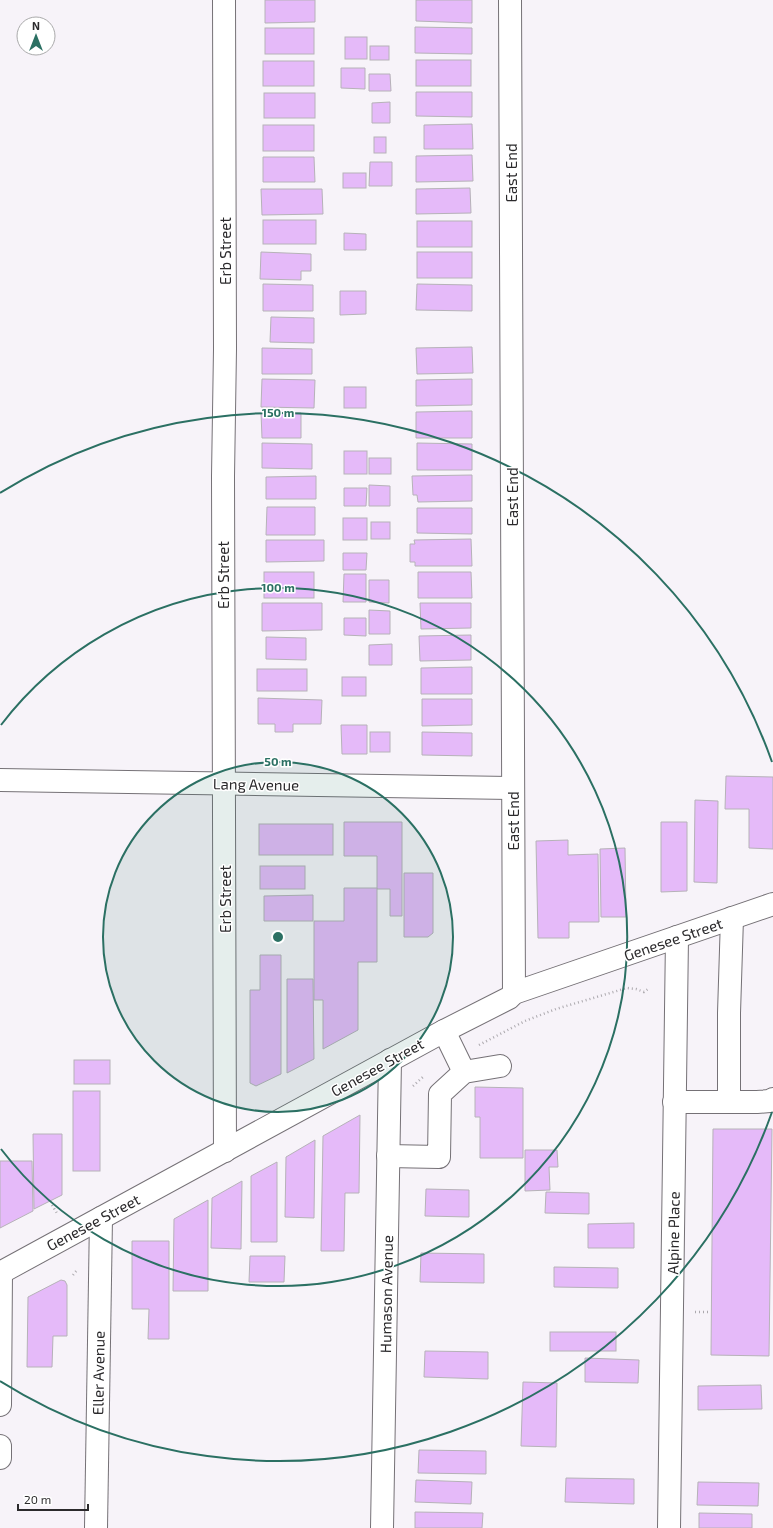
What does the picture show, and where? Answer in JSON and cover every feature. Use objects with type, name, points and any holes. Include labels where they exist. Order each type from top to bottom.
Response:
[{"type":"street","name":"Erb Street","points":[[224,0],[225,349],[223,476],[225,1151]]},
{"type":"street","name":"East End","points":[[510,0],[514,993]]},
{"type":"street","name":"Lang Avenue","points":[[0,780],[513,788]]},
{"type":"street","name":"Genesee Street","points":[[0,1272],[390,1060],[509,998],[514,993],[773,904]]},
{"type":"street","points":[[729,1102],[732,918]]},
{"type":"street","name":"Alpine Place","points":[[669,1528],[677,937]]},
{"type":"street","points":[[444,1031],[461,1065]]},
{"type":"street","name":"Humason Avenue","points":[[382,1528],[390,1060]]},
{"type":"street","points":[[461,1065],[500,1066]]},
{"type":"street","points":[[388,1156],[439,1157],[440,1094],[461,1065]]},
{"type":"street","points":[[674,1102],[757,1102],[770,1101],[773,1099]]},
{"type":"street","name":"Eller Avenue","points":[[96,1528],[101,1218]]},
{"type":"street","points":[[0,1272],[0,1405]]},
{"type":"street","points":[[0,1446],[0,1458]]},
{"type":"path","points":[[461,1065],[518,1023],[556,1009],[627,988],[644,992],[648,989]]},
{"type":"path","name":"Genesee Street","points":[[413,1086],[425,1074]]},
{"type":"path","points":[[52,1206],[58,1215]]},
{"type":"path","points":[[694,1312],[709,1312]]},
{"type":"building","points":[[265,0],[315,0],[315,22],[265,23]]},
{"type":"building","points":[[416,0],[472,0],[472,23],[416,21]]},
{"type":"building","points":[[415,27],[472,28],[472,54],[415,53]]},
{"type":"building","points":[[265,28],[314,28],[314,54],[265,54]]},
{"type":"building","points":[[345,37],[367,37],[367,59],[345,59]]},
{"type":"building","points":[[370,46],[389,46],[389,60],[370,60]]},
{"type":"building","points":[[416,60],[471,60],[471,86],[416,86]]},
{"type":"building","points":[[263,61],[314,61],[314,86],[263,86]]},
{"type":"building","points":[[341,68],[365,68],[365,89],[341,88]]},
{"type":"building","points":[[369,74],[390,74],[391,91],[369,91]]},
{"type":"building","points":[[416,92],[472,92],[472,117],[416,116]]},
{"type":"building","points":[[264,93],[315,93],[315,118],[264,118]]},
{"type":"building","points":[[390,102],[390,123],[372,123],[372,103]]},
{"type":"building","points":[[472,124],[473,149],[424,149],[424,125]]},
{"type":"building","points":[[263,125],[314,125],[314,151],[263,151]]},
{"type":"building","points":[[374,137],[386,137],[386,153],[374,153]]},
{"type":"building","points":[[472,155],[473,181],[416,182],[416,156]]},
{"type":"building","points":[[263,157],[314,157],[315,182],[263,182]]},
{"type":"building","points":[[370,162],[392,162],[392,186],[369,186]]},
{"type":"building","points":[[343,173],[366,173],[366,188],[343,188]]},
{"type":"building","points":[[470,188],[471,213],[416,214],[416,189]]},
{"type":"building","points":[[261,189],[322,189],[323,214],[262,215]]},
{"type":"building","points":[[263,220],[316,220],[316,244],[263,244]]},
{"type":"building","points":[[417,221],[472,221],[472,247],[417,247]]},
{"type":"building","points":[[344,233],[366,234],[366,250],[344,250]]},
{"type":"building","points":[[261,252],[311,254],[311,271],[301,271],[301,280],[260,279]]},
{"type":"building","points":[[417,252],[472,252],[472,278],[417,278]]},
{"type":"building","points":[[263,284],[313,285],[313,311],[263,311]]},
{"type":"building","points":[[417,284],[472,285],[472,311],[416,310]]},
{"type":"building","points":[[340,291],[366,291],[366,314],[340,315]]},
{"type":"building","points":[[271,317],[314,318],[314,343],[270,342]]},
{"type":"building","points":[[472,347],[473,373],[417,374],[416,348]]},
{"type":"building","points":[[262,348],[312,349],[312,374],[262,374]]},
{"type":"building","points":[[262,379],[315,380],[314,408],[261,407]]},
{"type":"building","points":[[472,379],[472,405],[416,406],[416,380]]},
{"type":"building","points":[[344,387],[366,387],[366,408],[344,408]]},
{"type":"building","points":[[472,411],[472,438],[416,438],[416,412]]},
{"type":"building","points":[[261,413],[301,413],[301,438],[262,438]]},
{"type":"building","points":[[262,443],[312,444],[312,469],[262,468]]},
{"type":"building","points":[[417,443],[472,444],[472,470],[417,470]]},
{"type":"building","points":[[344,451],[367,451],[367,474],[344,474]]},
{"type":"building","points":[[369,458],[391,458],[391,474],[369,474]]},
{"type":"building","points":[[472,475],[472,501],[418,502],[417,495],[413,495],[412,476]]},
{"type":"building","points":[[316,476],[316,499],[266,499],[266,477]]},
{"type":"building","points":[[369,485],[390,486],[390,506],[369,506]]},
{"type":"building","points":[[344,488],[367,488],[366,506],[344,506]]},
{"type":"building","points":[[267,507],[315,507],[315,535],[266,535]]},
{"type":"building","points":[[417,508],[472,508],[472,534],[417,533]]},
{"type":"building","points":[[343,518],[367,518],[367,540],[343,540]]},
{"type":"building","points":[[371,522],[390,522],[390,539],[371,539]]},
{"type":"building","points":[[471,539],[472,566],[415,566],[415,562],[410,562],[410,544],[415,544],[414,540]]},
{"type":"building","points":[[266,540],[324,540],[324,561],[266,562]]},
{"type":"building","points":[[343,553],[367,553],[366,570],[343,570]]},
{"type":"building","points":[[264,572],[314,572],[314,598],[264,598]]},
{"type":"building","points":[[418,572],[471,572],[472,598],[418,598]]},
{"type":"building","points":[[344,574],[366,574],[366,602],[343,602]]},
{"type":"building","points":[[369,580],[389,580],[389,603],[369,602]]},
{"type":"building","points":[[262,603],[322,603],[322,630],[262,631]]},
{"type":"building","points":[[420,603],[471,603],[471,628],[421,629]]},
{"type":"building","points":[[369,610],[390,611],[390,634],[369,634]]},
{"type":"building","points":[[344,618],[366,618],[366,636],[344,635]]},
{"type":"building","points":[[471,635],[471,660],[420,661],[419,636]]},
{"type":"building","points":[[266,637],[306,638],[306,660],[266,659]]},
{"type":"building","points":[[392,644],[392,665],[369,665],[369,645]]},
{"type":"building","points":[[472,667],[472,694],[421,694],[421,668]]},
{"type":"building","points":[[257,669],[307,669],[307,691],[257,691]]},
{"type":"building","points":[[342,677],[366,677],[366,696],[342,696]]},
{"type":"building","points":[[258,698],[322,700],[321,724],[293,724],[293,732],[275,732],[275,724],[258,724]]},
{"type":"building","points":[[422,699],[472,699],[472,725],[422,726]]},
{"type":"building","points":[[341,725],[367,725],[367,754],[342,754]]},
{"type":"building","points":[[370,732],[390,732],[390,752],[370,752]]},
{"type":"building","points":[[422,732],[472,733],[472,756],[422,755]]},
{"type":"building","points":[[726,776],[773,777],[773,849],[749,848],[749,809],[725,809]]},
{"type":"building","points":[[695,800],[718,801],[717,883],[694,882]]},
{"type":"building","points":[[344,822],[402,822],[402,916],[390,916],[390,889],[377,889],[377,856],[344,856]]},
{"type":"building","points":[[661,822],[687,822],[687,891],[661,892]]},
{"type":"building","points":[[259,824],[333,824],[333,855],[259,855]]},
{"type":"building","points":[[568,840],[568,855],[598,854],[599,922],[569,922],[569,938],[538,938],[536,841]]},
{"type":"building","points":[[625,848],[626,917],[601,917],[600,849]]},
{"type":"building","points":[[260,866],[305,866],[305,889],[260,889]]},
{"type":"building","points":[[404,873],[433,873],[433,933],[428,937],[404,937]]},
{"type":"building","points":[[344,888],[377,888],[377,962],[358,962],[358,1030],[323,1049],[323,1000],[314,1000],[314,921],[344,921]]},
{"type":"building","points":[[313,895],[313,921],[264,921],[264,896]]},
{"type":"building","points":[[260,955],[281,955],[281,1074],[256,1086],[250,1083],[250,990],[260,990]]},
{"type":"building","points":[[287,979],[313,979],[314,1059],[287,1073]]},
{"type":"building","points":[[74,1060],[110,1060],[110,1084],[74,1084]]},
{"type":"building","points":[[475,1087],[523,1088],[523,1158],[480,1158],[480,1117],[475,1117]]},
{"type":"building","points":[[73,1091],[100,1091],[100,1171],[73,1171]]},
{"type":"building","points":[[360,1115],[359,1193],[345,1193],[344,1251],[321,1251],[323,1136]]},
{"type":"building","points":[[713,1129],[772,1129],[769,1356],[711,1355]]},
{"type":"building","points":[[33,1134],[62,1134],[62,1195],[34,1209]]},
{"type":"building","points":[[315,1140],[314,1218],[285,1217],[286,1157]]},
{"type":"building","points":[[525,1150],[557,1150],[558,1167],[549,1167],[550,1190],[525,1191]]},
{"type":"building","points":[[0,1161],[32,1161],[33,1211],[0,1228]]},
{"type":"building","points":[[277,1162],[277,1242],[251,1242],[251,1176]]},
{"type":"building","points":[[242,1181],[241,1249],[211,1248],[212,1198]]},
{"type":"building","points":[[426,1189],[469,1190],[469,1217],[425,1216]]},
{"type":"building","points":[[546,1192],[589,1193],[589,1214],[545,1213]]},
{"type":"building","points":[[208,1200],[208,1291],[173,1291],[174,1219]]},
{"type":"building","points":[[634,1223],[634,1248],[588,1248],[588,1224]]},
{"type":"building","points":[[132,1241],[169,1241],[169,1339],[148,1339],[149,1309],[132,1309]]},
{"type":"building","points":[[421,1253],[484,1254],[484,1283],[420,1282]]},
{"type":"building","points":[[250,1256],[285,1256],[284,1282],[249,1282]]},
{"type":"building","points":[[554,1267],[618,1268],[618,1288],[554,1287]]},
{"type":"building","points":[[61,1280],[65,1281],[67,1285],[67,1336],[53,1336],[52,1367],[27,1367],[28,1297]]},
{"type":"building","points":[[550,1332],[616,1332],[616,1351],[550,1351]]},
{"type":"building","points":[[425,1351],[488,1352],[488,1379],[424,1377]]},
{"type":"building","points":[[585,1358],[639,1360],[638,1383],[585,1382]]},
{"type":"building","points":[[523,1382],[557,1383],[556,1447],[521,1446]]},
{"type":"building","points":[[761,1385],[762,1409],[698,1410],[698,1386]]},
{"type":"building","points":[[419,1450],[486,1451],[486,1474],[418,1473]]},
{"type":"building","points":[[566,1478],[634,1479],[634,1504],[565,1502]]},
{"type":"building","points":[[416,1480],[472,1482],[471,1504],[415,1502]]},
{"type":"building","points":[[698,1482],[759,1483],[758,1506],[697,1505]]},
{"type":"building","points":[[415,1512],[483,1513],[482,1528],[415,1528]]},
{"type":"building","points":[[699,1513],[752,1514],[752,1528],[699,1528]]}]
